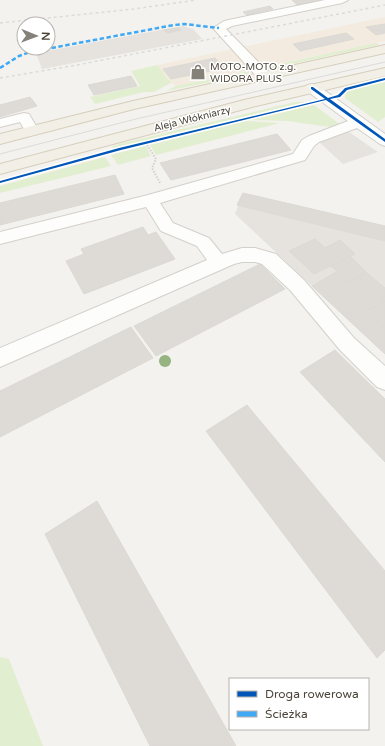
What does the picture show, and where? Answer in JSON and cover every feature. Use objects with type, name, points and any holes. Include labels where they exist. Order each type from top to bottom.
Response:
[{"type":"main road","points":[[0,139],[133,105],[385,49]]},
{"type":"main road","name":"Aleja Włókniarzy","points":[[0,168],[312,88],[385,72]]},
{"type":"street","points":[[264,76],[219,28],[228,23],[342,0]]},
{"type":"street","points":[[312,88],[385,141]]},
{"type":"street","points":[[0,123],[24,118],[32,131]]},
{"type":"street","points":[[0,238],[156,194],[299,157],[303,154],[308,143],[316,138],[385,123]]},
{"type":"street","points":[[156,194],[167,227],[203,242],[219,263]]},
{"type":"street","points":[[0,358],[219,263],[242,255],[255,255],[269,259],[297,285],[346,344],[385,380]]},
{"type":"path","points":[[141,144],[148,144],[156,159],[152,168],[156,194]]},
{"type":"shaded area","points":[[385,17],[385,41],[176,86],[171,83],[157,65]]},
{"type":"shaded area","points":[[182,26],[193,29],[202,39],[42,69],[37,56],[56,56],[56,49]]},
{"type":"shaded area","points":[[349,132],[378,152],[343,164],[318,141]]},
{"type":"shaded area","points":[[243,193],[385,226],[385,354],[235,214]]},
{"type":"green space","points":[[376,43],[379,45],[269,69],[266,67]]},
{"type":"green space","points":[[157,65],[171,83],[154,92],[144,92],[95,104],[90,97],[140,86],[131,71]]},
{"type":"green space","points":[[249,71],[249,73],[244,75],[166,91],[176,86]]},
{"type":"green space","points":[[385,82],[385,117],[378,122],[345,98],[346,93],[350,90]]},
{"type":"green space","points":[[295,102],[312,102],[111,150],[113,146],[119,144]]},
{"type":"green space","points":[[314,105],[341,125],[337,128],[287,121],[252,120]]},
{"type":"green space","points":[[246,121],[280,123],[156,155],[150,145]]},
{"type":"green space","points":[[146,146],[151,156],[118,165],[111,155]]},
{"type":"green space","points":[[105,157],[111,166],[0,193],[0,186]]},
{"type":"green space","points":[[0,657],[9,659],[43,746],[0,746]]},
{"type":"building","points":[[292,0],[322,0],[297,5]]},
{"type":"building","points":[[270,6],[273,9],[247,15],[243,12]]},
{"type":"building","points":[[385,24],[385,33],[376,35],[366,27]]},
{"type":"building","points":[[179,28],[181,30],[168,33],[164,30]]},
{"type":"building","points":[[346,33],[354,39],[300,51],[293,44]]},
{"type":"building","points":[[215,58],[225,68],[171,79],[163,69]]},
{"type":"building","points":[[131,76],[137,86],[94,95],[88,85]]},
{"type":"building","points":[[30,97],[37,106],[0,117],[0,105]]},
{"type":"building","points":[[277,134],[291,150],[171,180],[160,163]]},
{"type":"building","points":[[115,175],[124,194],[0,225],[0,203]]},
{"type":"building","points":[[243,193],[385,226],[385,241],[237,205]]},
{"type":"building","points":[[143,227],[148,235],[156,232],[175,259],[84,294],[66,261],[84,254],[81,249]]},
{"type":"building","points":[[315,239],[325,248],[340,240],[355,254],[314,274],[289,251]]},
{"type":"building","points":[[350,256],[367,273],[350,282],[331,266]]},
{"type":"building","points":[[260,264],[285,289],[156,356],[134,326]]},
{"type":"building","points":[[338,271],[350,282],[358,277],[385,301],[367,311],[385,328],[385,354],[312,286]]},
{"type":"building","points":[[367,273],[385,288],[385,301],[358,277]]},
{"type":"building","points":[[385,301],[385,328],[367,311]]},
{"type":"building","points":[[131,327],[153,358],[0,437],[0,391]]},
{"type":"building","points":[[335,350],[385,399],[385,462],[300,372]]},
{"type":"building","points":[[247,405],[385,571],[385,650],[377,658],[206,431]]},
{"type":"building","points":[[97,501],[236,746],[150,746],[45,534]]},
{"type":"tram line","points":[[0,154],[136,119],[385,62]]},
{"type":"railway","points":[[0,23],[134,9],[196,0]]},
{"type":"railway","points":[[0,78],[77,65],[385,5]]},
{"type":"marked path","points":[[0,68],[19,56],[30,52],[174,25],[184,24],[219,28]]},
{"type":"cycle path","points":[[0,182],[120,149],[339,96],[346,89],[385,79]]},
{"type":"cycle path","points":[[312,88],[385,141]]},
{"type":"place","name":"MOTO-MOTO z.g. WIDORA PLUS","points":[[198,72]]}]
